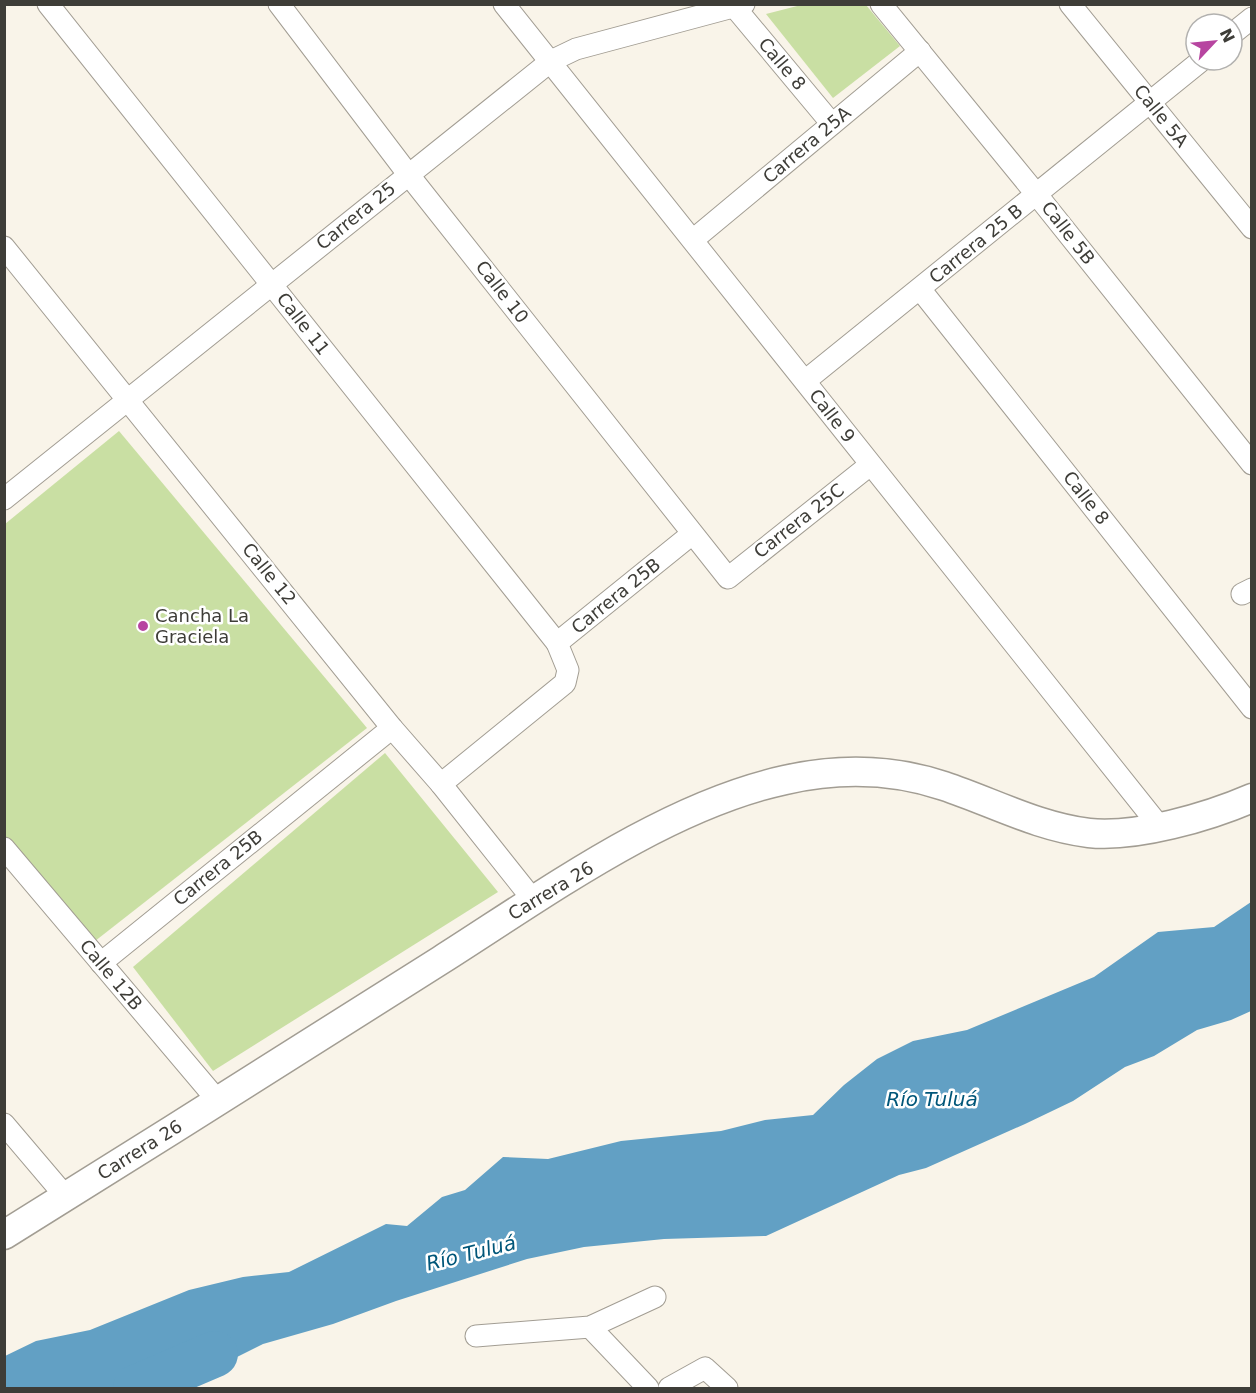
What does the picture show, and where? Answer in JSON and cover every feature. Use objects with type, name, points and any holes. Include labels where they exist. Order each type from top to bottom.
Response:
[{"type":"street","name":"Calle 11","points":[[48,4],[557,644]]},
{"type":"street","name":"Calle 10","points":[[279,4],[408,174],[728,578]]},
{"type":"street","name":"Calle 9","points":[[504,4],[694,239],[870,465],[1160,827]]},
{"type":"street","name":"Calle 5B","points":[[881,4],[1037,195],[1251,464]]},
{"type":"street","name":"Calle 5A","points":[[1070,4],[1251,228]]},
{"type":"street","name":"Carrera 25","points":[[4,498],[551,61],[576,49],[736,5]]},
{"type":"street","name":"Calle 8","points":[[736,5],[832,124]]},
{"type":"street","name":"Carrera 25A","points":[[694,239],[920,51]]},
{"type":"street","name":"Carrera 25 B","points":[[805,381],[1188,72]]},
{"type":"street","name":"Calle 12","points":[[7,256],[128,399],[534,901]]},
{"type":"street","name":"Calle 8","points":[[920,288],[1251,708]]},
{"type":"street","name":"Carrera 25C","points":[[728,578],[870,465]]},
{"type":"street","name":"Carrera 25B","points":[[441,784],[565,683],[568,670],[557,644],[692,534]]},
{"type":"street","name":"Carrera 25B","points":[[101,963],[392,728]]},
{"type":"street","name":"Carrera 26","points":[[4,1235],[534,901],[637,839],[700,807],[786,780],[831,773],[901,774],[942,785],[1037,821],[1090,833],[1119,834],[1160,827],[1251,798]]},
{"type":"street","name":"Calle 12B","points":[[4,848],[218,1101]]},
{"type":"street","points":[[4,1124],[66,1197]]},
{"type":"street","points":[[476,1336],[590,1327],[655,1297]]},
{"type":"street","points":[[590,1327],[648,1389]]},
{"type":"street","points":[[669,1389],[705,1368],[727,1389]]},
{"type":"green space","points":[[805,4],[866,5],[900,46],[833,98],[766,14]]},
{"type":"green space","name":"Cancha La Graciela","points":[[119,431],[367,728],[90,945],[5,839],[5,524]]},
{"type":"green space","points":[[385,753],[498,892],[213,1071],[133,967]]},
{"type":"water","name":"Río Tuluá","points":[[1251,902],[1251,1011],[1231,1020],[1197,1030],[1154,1056],[1125,1067],[1073,1101],[1025,1124],[926,1168],[899,1175],[766,1236],[664,1239],[584,1247],[527,1259],[333,1324],[263,1344],[213,1369],[147,1381],[124,1388],[5,1388],[5,1356],[36,1341],[90,1330],[189,1290],[243,1277],[289,1272],[386,1224],[407,1226],[442,1197],[465,1190],[503,1157],[548,1159],[621,1141],[721,1131],[765,1120],[813,1115],[844,1085],[877,1059],[913,1041],[967,1030],[1094,977],[1158,932],[1214,927]]},
{"type":"waterway","name":"Río Tuluá","points":[[136,1388],[215,1354]]},
{"type":"place","name":"Cancha La Graciela","points":[[143,626]]}]
